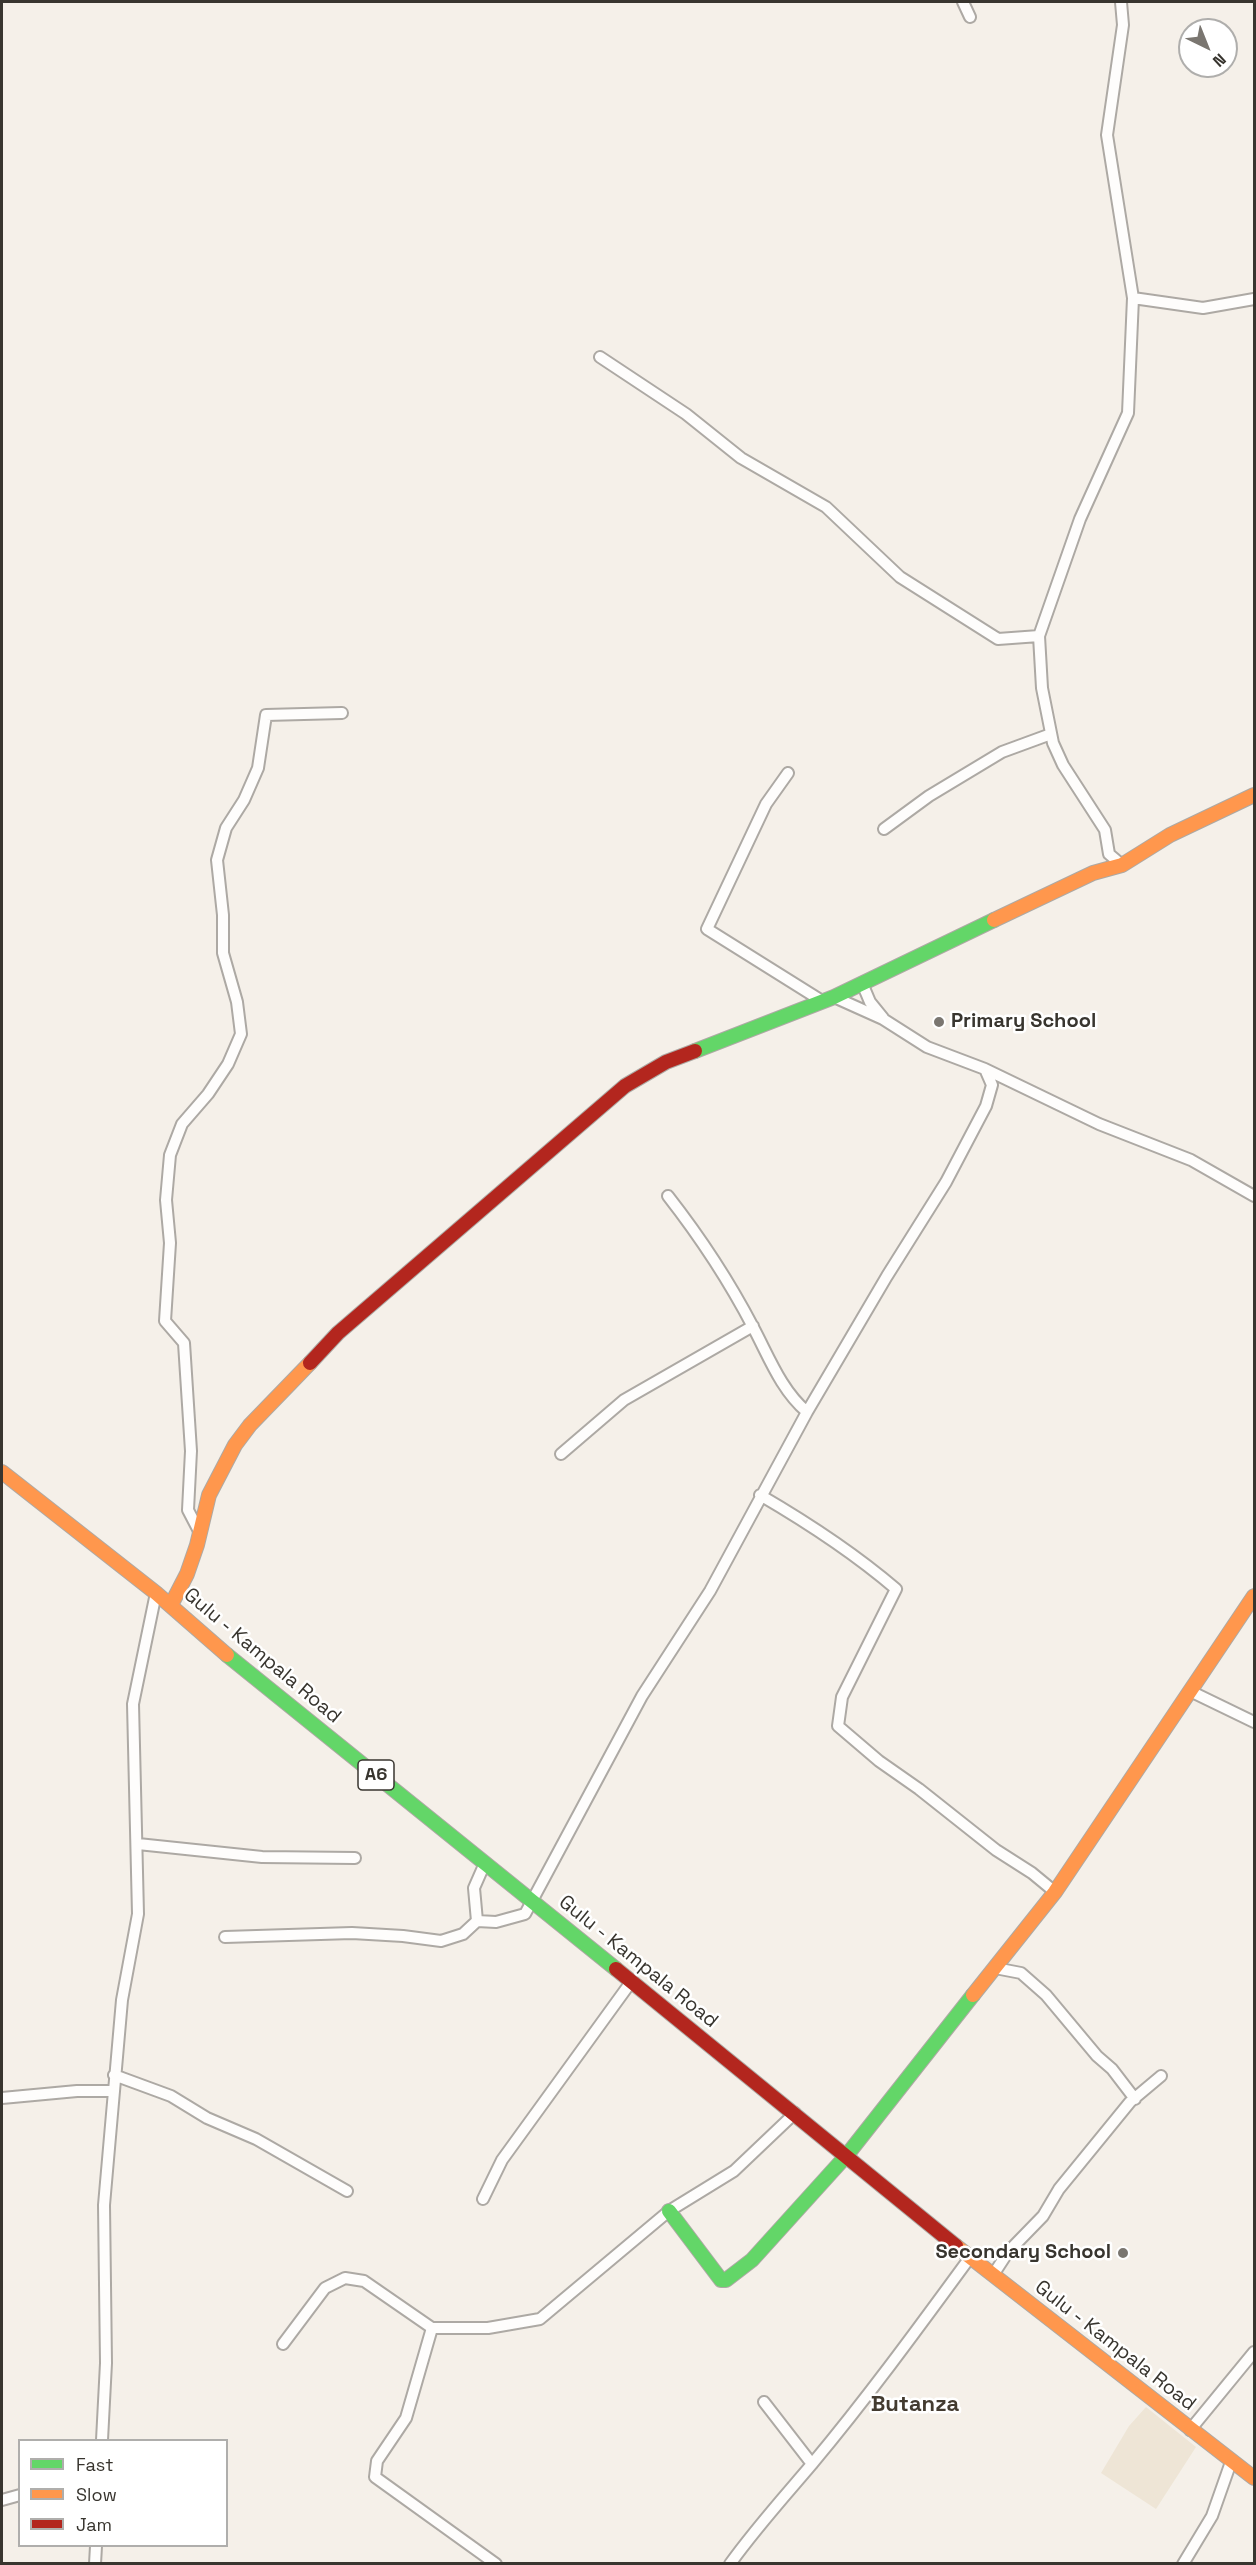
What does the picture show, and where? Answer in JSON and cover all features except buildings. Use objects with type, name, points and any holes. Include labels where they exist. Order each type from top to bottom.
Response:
[{"type":"street","points":[[963,2],[969,17]]},
{"type":"street","points":[[1121,2],[1123,25],[1107,135],[1134,298],[1128,413],[1080,519],[1039,636],[1042,688],[1051,734],[1063,765],[1105,830],[1108,854],[1122,865]]},
{"type":"street","points":[[1134,298],[1203,308],[1254,299]]},
{"type":"street","points":[[600,357],[686,414],[741,458],[826,507],[900,577],[998,639],[1039,636]]},
{"type":"street","points":[[200,1533],[188,1510],[191,1451],[184,1380],[184,1342],[165,1321],[170,1243],[166,1200],[170,1155],[182,1124],[208,1094],[228,1064],[241,1034],[237,1002],[223,953],[223,915],[217,860],[226,828],[244,800],[258,768],[266,715],[342,713]]},
{"type":"street","points":[[884,829],[929,796],[1002,752],[1051,734]]},
{"type":"street","points":[[788,773],[766,804],[707,929],[828,999],[883,1019],[927,1047],[985,1069],[1099,1124],[1191,1160],[1254,1196]]},
{"type":"street","points":[[171,1605],[187,1574],[209,1494],[235,1445],[250,1425],[338,1333],[625,1086],[666,1062],[828,999],[1093,873],[1122,865],[1170,835],[1254,795]]},
{"type":"street","points":[[1093,873],[1108,854]]},
{"type":"street","points":[[862,983],[870,1002],[883,1019]]},
{"type":"street","points":[[225,1937],[352,1933],[441,1941],[464,1934],[477,1922],[496,1922],[525,1914],[642,1696],[710,1591],[807,1412],[887,1276],[946,1182],[981,1116],[992,1085],[985,1069]]},
{"type":"street","points":[[669,1196],[698,1233],[753,1326],[774,1369],[796,1402],[807,1412]]},
{"type":"street","points":[[561,1454],[624,1401],[753,1326]]},
{"type":"street","name":"Gulu - Kampala Road","points":[[2,1472],[171,1605],[241,1668],[993,2275],[1254,2478]]},
{"type":"street","points":[[760,1495],[801,1519],[867,1564],[896,1589],[842,1697],[838,1726],[879,1761],[996,1850],[1032,1873],[1054,1892]]},
{"type":"street","points":[[102,2439],[106,2363],[104,2205],[122,2000],[138,1914],[133,1704],[156,1593]]},
{"type":"street","points":[[669,2211],[721,2280],[726,2280],[752,2260],[847,2155],[1054,1892],[1254,1596]]},
{"type":"street","points":[[1190,1691],[1254,1722]]},
{"type":"street","points":[[138,1844],[262,1857],[355,1858]]},
{"type":"street","points":[[477,1922],[474,1888],[485,1863]]},
{"type":"street","points":[[995,1968],[1022,1973],[1046,1995],[1135,2098]]},
{"type":"street","points":[[483,2199],[502,2160],[631,1982]]},
{"type":"street","points":[[114,2075],[171,2096],[207,2118],[256,2139],[347,2191]]},
{"type":"street","points":[[993,2275],[1008,2252],[1043,2216],[1059,2189],[1135,2098],[1161,2076]]},
{"type":"street","points":[[2,2098],[77,2091],[113,2091]]},
{"type":"street","points":[[283,2344],[325,2288],[345,2278],[364,2281],[432,2328],[488,2328],[540,2319],[669,2211],[734,2172],[795,2113]]},
{"type":"street","points":[[730,2564],[917,2330],[971,2256]]},
{"type":"street","points":[[432,2328],[406,2418],[377,2461],[375,2477],[496,2564]]},
{"type":"street","points":[[1190,2430],[1254,2352]]},
{"type":"street","points":[[764,2402],[812,2464]]},
{"type":"street","points":[[1189,2561],[1212,2516],[1231,2462]]},
{"type":"street","points":[[2,2500],[18,2496]]},
{"type":"street","points":[[95,2564],[96,2547]]},
{"type":"shaded area","points":[[1146,2407],[1196,2447],[1156,2509],[1101,2473],[1129,2426]]},
{"type":"traffic: fast","points":[[695,1051],[834,997],[994,920]]},
{"type":"traffic: fast","points":[[227,1655],[616,1969]]},
{"type":"traffic: fast","points":[[669,2211],[721,2280],[726,2280],[752,2260],[847,2155],[973,1995]]},
{"type":"traffic: slow","points":[[994,920],[1093,873],[1122,865],[1170,835],[1254,795]]},
{"type":"traffic: slow","points":[[171,1605],[187,1574],[197,1545],[209,1495],[235,1445],[250,1425],[310,1363]]},
{"type":"traffic: slow","points":[[2,1472],[156,1593],[227,1655]]},
{"type":"traffic: slow","points":[[973,1995],[1055,1892],[1254,1596]]},
{"type":"traffic: slow","points":[[956,2246],[1254,2478]]},
{"type":"traffic: jam","points":[[310,1363],[338,1333],[625,1086],[666,1062],[695,1051]]},
{"type":"traffic: jam","points":[[616,1969],[956,2246]]},
{"type":"place","name":"Primary School","points":[[939,1022]]},
{"type":"place","name":"Secondary School","points":[[1123,2253]]},
{"type":"district","name":"Butanza","points":[[915,2405]]}]
